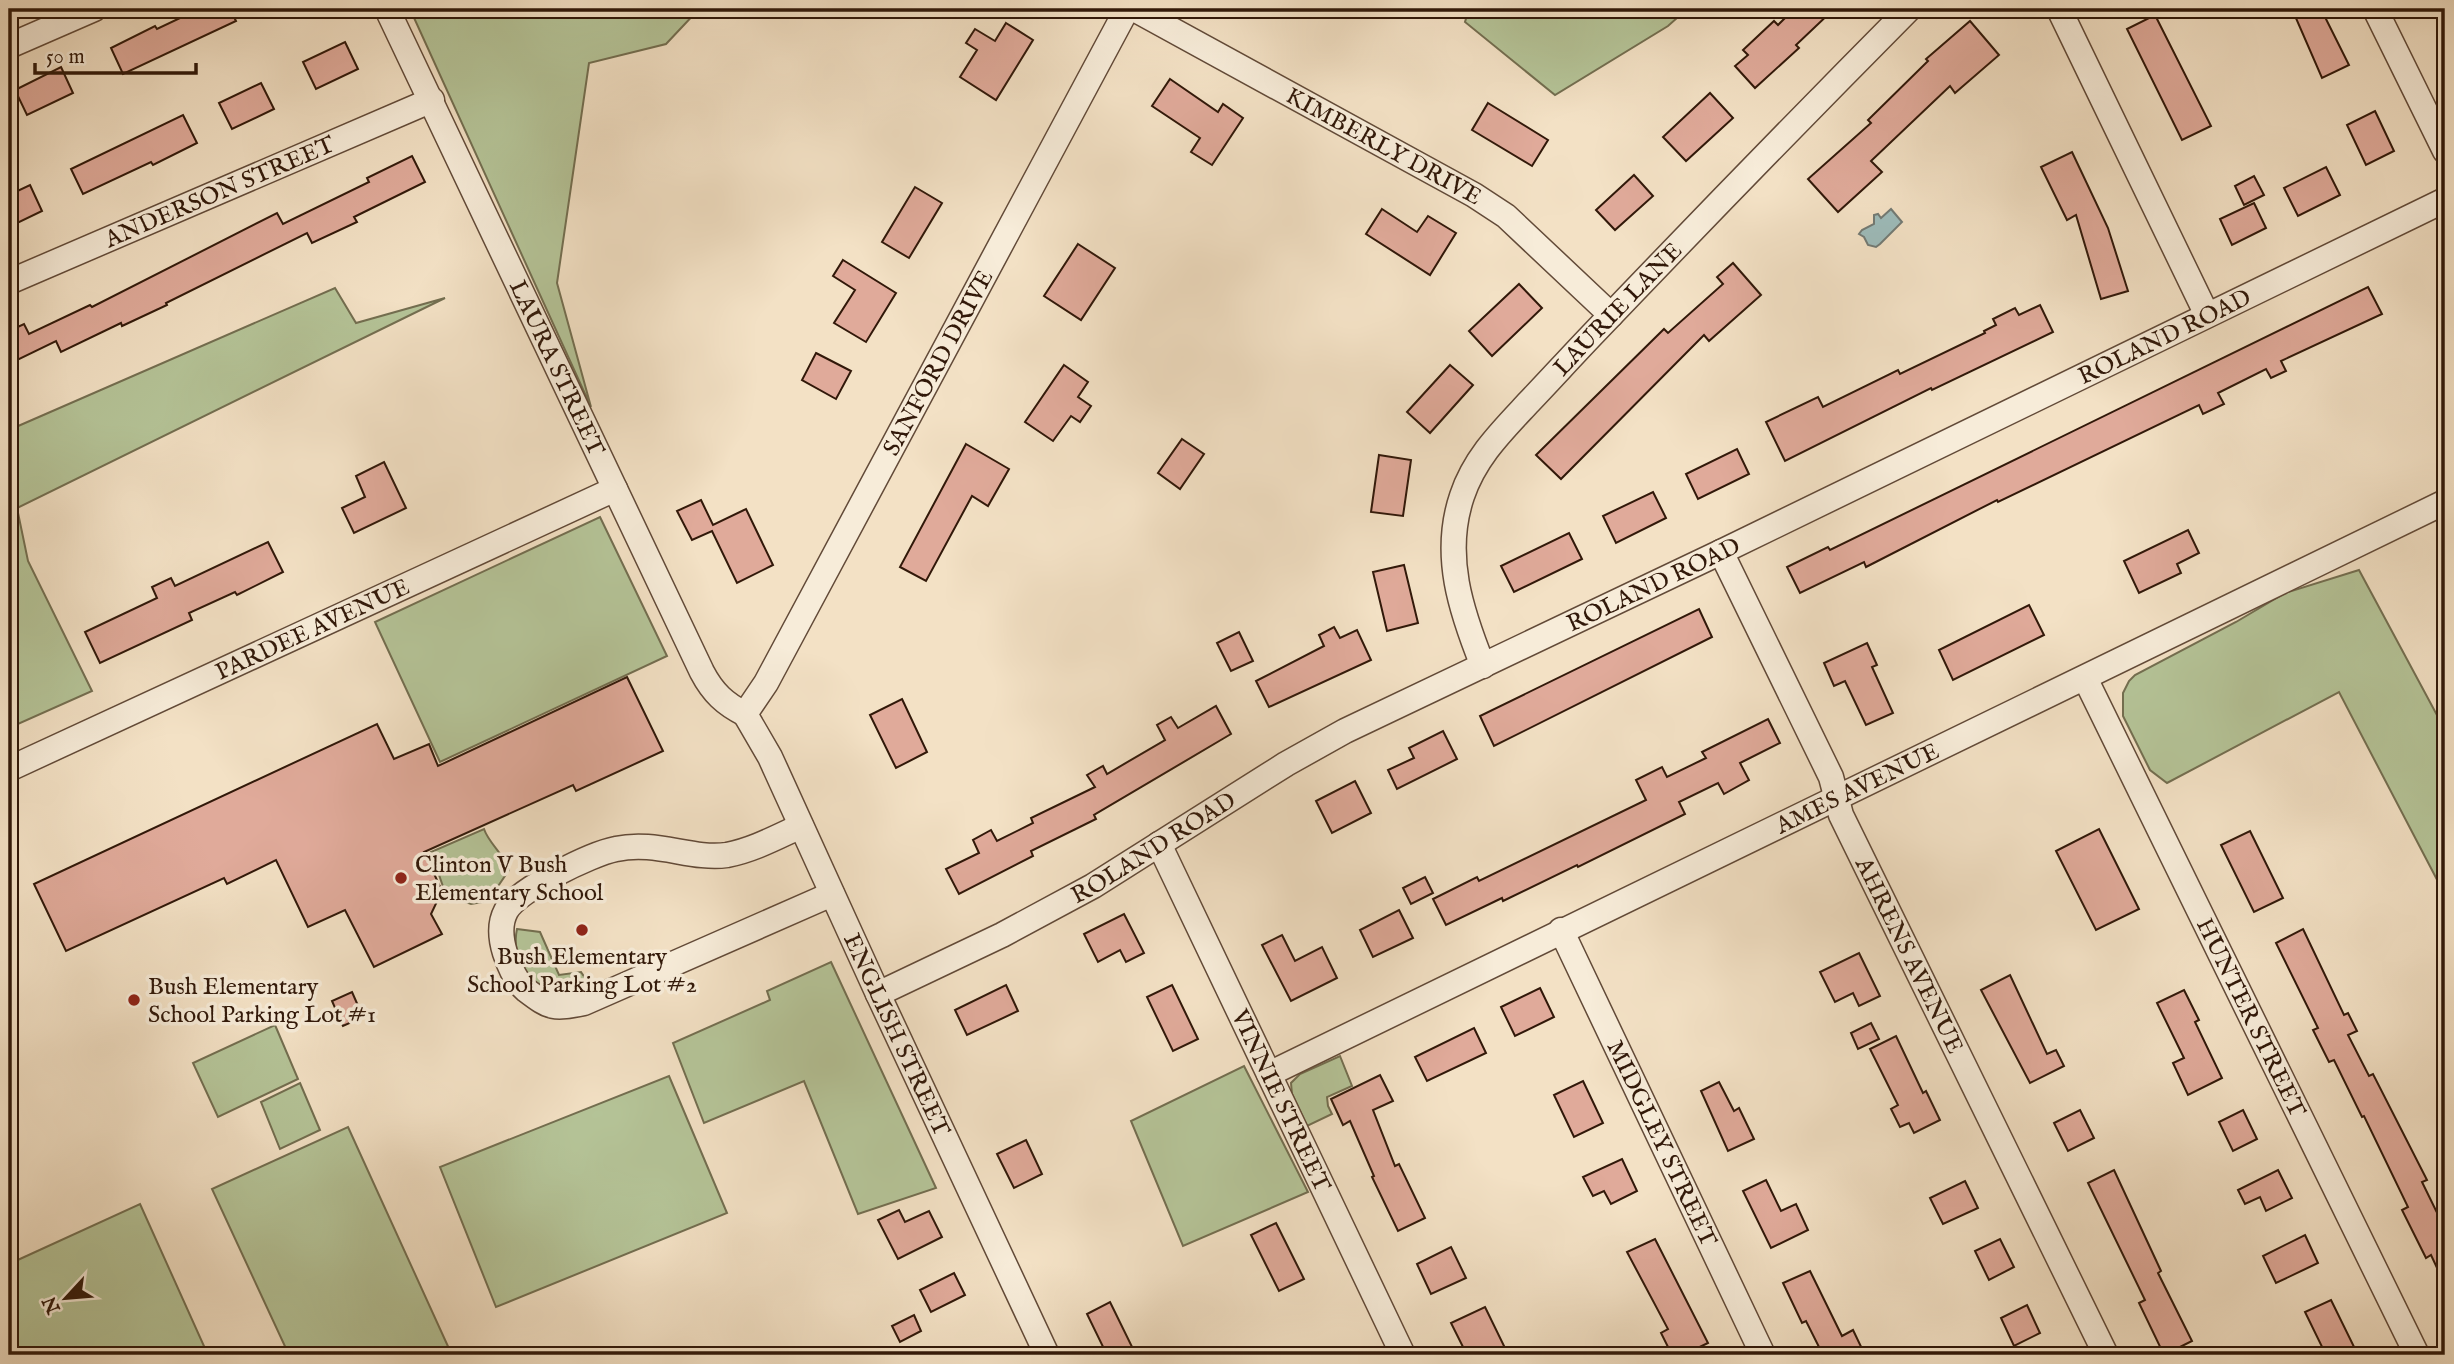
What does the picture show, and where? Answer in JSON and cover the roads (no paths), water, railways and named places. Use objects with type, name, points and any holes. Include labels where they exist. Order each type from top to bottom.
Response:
[{"type":"street","points":[[9,46],[94,9]]},
{"type":"street","name":"LAURA STREET","points":[[387,9],[709,684],[728,705],[746,714]]},
{"type":"street","name":"SANFORD DRIVE","points":[[746,714],[766,683],[1127,9]]},
{"type":"street","name":"KIMBERLY DRIVE","points":[[1134,9],[1474,195],[1506,216],[1611,315]]},
{"type":"street","name":"LAURIE LANE","points":[[1483,666],[1460,603],[1453,566],[1454,531],[1461,497],[1471,472],[1488,446],[1611,315],[1909,9]]},
{"type":"street","points":[[2059,9],[2207,315]]},
{"type":"street","points":[[2375,9],[2445,150]]},
{"type":"street","name":"ANDERSON STREET","points":[[9,282],[432,100]]},
{"type":"street","name":"ROLAND ROAD","points":[[878,995],[1093,886],[1286,764],[1345,730],[1721,552],[2445,200]]},
{"type":"street","name":"PARDEE AVENUE","points":[[9,769],[615,489]]},
{"type":"street","name":"AMES AVENUE","points":[[1269,1074],[2445,502]]},
{"type":"street","name":"AHRENS AVENUE","points":[[1721,552],[1830,777],[1841,815],[2106,1355]]},
{"type":"street","name":"HUNTER STREET","points":[[2084,678],[2417,1355]]},
{"type":"street","name":"ENGLISH STREET","points":[[746,714],[770,757],[1047,1355]]},
{"type":"street","points":[[801,826],[761,844],[722,855],[689,853],[646,845],[616,849],[574,866],[524,892],[515,898],[505,912],[502,940],[511,969],[520,985],[550,1006],[558,1008],[584,1003],[832,894]]},
{"type":"street","name":"VINNIE STREET","points":[[1159,844],[1402,1355]]},
{"type":"street","name":"MIDGLEY STREET","points":[[1561,930],[1763,1355]]},
{"type":"water","points":[[1891,209],[1902,222],[1876,247],[1868,245],[1859,234],[1874,224],[1874,215],[1878,214],[1881,218]]},
{"type":"place","name":"Clinton V Bush Elementary School","points":[[401,878]]},
{"type":"place","name":"Bush Elementary School Parking Lot #2","points":[[582,930]]},
{"type":"place","name":"Bush Elementary School Parking Lot #1","points":[[134,1000]]}]
